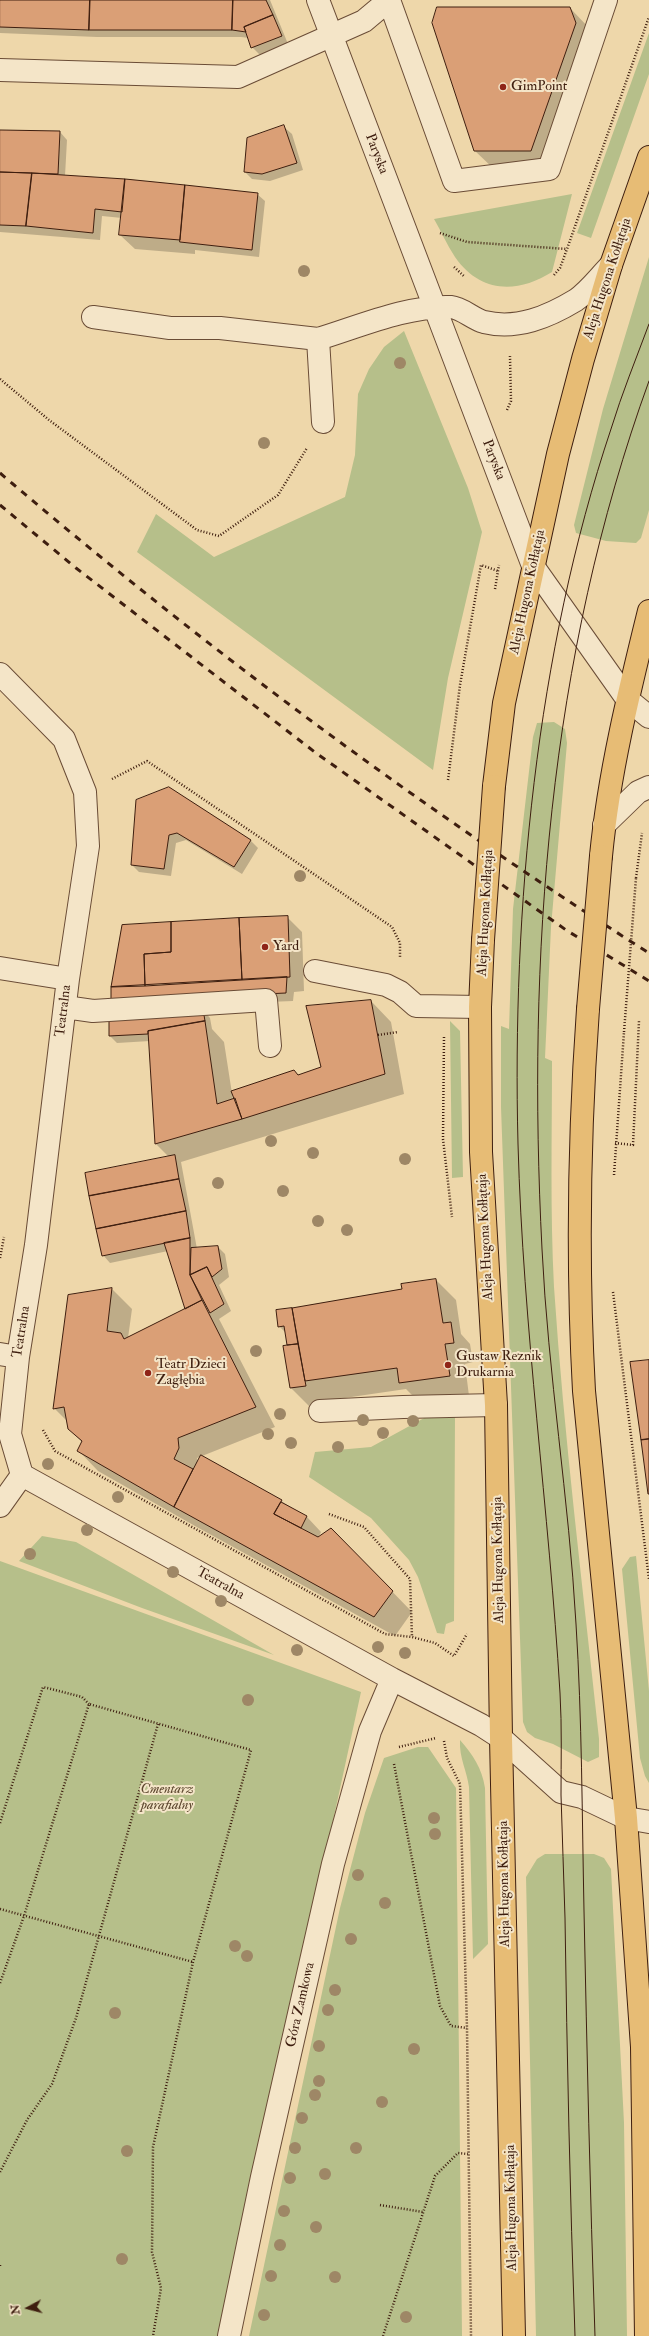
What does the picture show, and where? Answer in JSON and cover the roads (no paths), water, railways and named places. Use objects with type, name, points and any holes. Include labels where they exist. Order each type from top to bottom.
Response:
[{"type":"main road","name":"Aleja Hugona Kołłątaja","points":[[514,2336],[501,1738],[496,1405],[481,1152],[480,1007],[483,940],[494,786],[504,703],[533,566],[558,454],[582,359],[611,265],[649,157]]},
{"type":"main road","points":[[646,2336],[646,2160],[642,2047],[626,1818],[584,1390],[580,1329],[583,1081],[601,856],[604,825],[627,699],[649,611]]},
{"type":"street","name":"Paryska","points":[[318,0],[333,36],[533,566],[627,699],[649,717]]},
{"type":"street","points":[[0,70],[238,77],[364,21],[389,0],[454,181],[549,169],[606,0]]},
{"type":"street","points":[[94,317],[170,328],[220,328],[318,339],[409,312],[436,308],[452,307],[483,322],[506,325],[535,321],[577,299],[611,265]]},
{"type":"street","points":[[318,339],[324,422]]},
{"type":"street","name":"Teatralna","points":[[0,674],[64,739],[85,792],[88,846],[68,979],[36,1245],[9,1355],[10,1434],[22,1475],[392,1679],[481,1725],[501,1738],[561,1792],[582,1797],[626,1818],[649,1822]]},
{"type":"street","points":[[604,825],[638,792],[649,787]]},
{"type":"street","points":[[0,968],[68,979]]},
{"type":"street","points":[[315,971],[386,985],[400,992],[416,1006],[480,1007]]},
{"type":"street","points":[[65,1007],[93,1011],[266,1000],[270,1046]]},
{"type":"street","points":[[320,1411],[496,1405]]},
{"type":"street","points":[[0,1506],[22,1475]]},
{"type":"street","name":"Góra Zamkowa","points":[[229,2336],[262,2177],[333,1864],[370,1731],[392,1679]]},
{"type":"tram line","points":[[575,2336],[561,1795],[561,1706],[550,1556],[525,1282],[521,1213],[518,1144],[517,1055],[519,965],[525,874],[534,782],[547,692],[564,602],[585,514],[624,389],[649,324]]},
{"type":"tram line","points":[[595,2336],[580,1695],[569,1530],[549,1343],[542,1249],[538,1139],[538,1029],[543,919],[552,810],[567,701],[588,593],[615,486],[649,381]]},
{"type":"railway","points":[[0,473],[156,602],[316,725],[481,842],[649,953]]},
{"type":"railway","points":[[0,505],[76,568],[316,753],[566,930],[649,981]]},
{"type":"place","name":"GimPoint","points":[[503,87]]},
{"type":"place","name":"Yard","points":[[265,947]]},
{"type":"place","name":"Gustaw Reznik Drukarnia","points":[[448,1365]]},
{"type":"place","name":"Teatr Dzieci Zagłębia","points":[[148,1373]]},
{"type":"park label","name":"Cmentarz parafialny","points":[[167,1798]]}]
